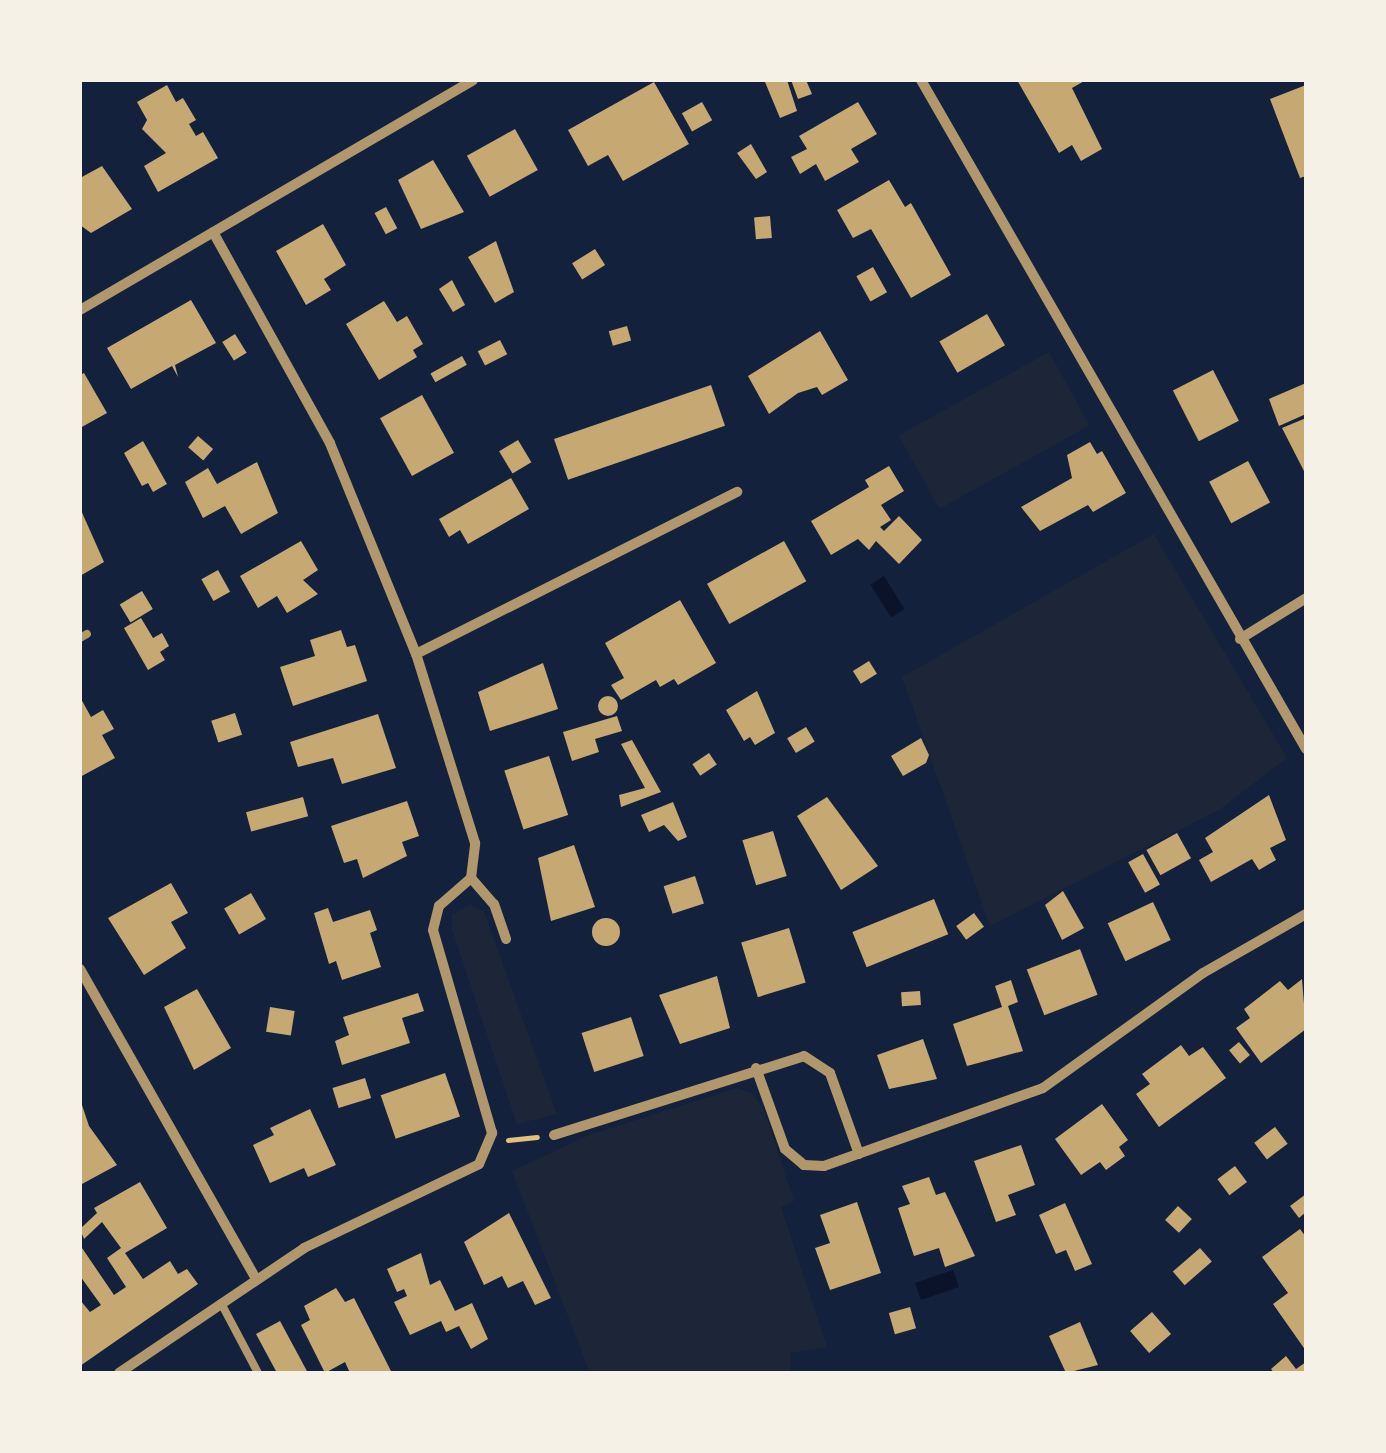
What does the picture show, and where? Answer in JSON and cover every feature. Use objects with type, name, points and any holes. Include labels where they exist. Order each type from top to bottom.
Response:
[{"type":"street","points":[[80,310],[472,80]]},
{"type":"street","points":[[921,80],[1306,749]]},
{"type":"street","points":[[118,1373],[304,1248],[480,1164],[490,1143],[488,1106],[433,930],[439,906],[471,878],[475,843],[416,654],[330,443],[212,232]]},
{"type":"street","points":[[416,654],[737,492]]},
{"type":"street","points":[[1240,639],[1306,598]]},
{"type":"street","points":[[471,878],[494,904],[506,939]]},
{"type":"street","points":[[756,1068],[793,1158],[818,1166],[1043,1088],[1203,973],[1306,914]]},
{"type":"street","points":[[80,969],[256,1279]]},
{"type":"street","points":[[554,1135],[792,1057],[822,1063],[858,1154]]},
{"type":"lane","points":[[221,1303],[258,1373]]},
{"type":"path","points":[[490,1143],[554,1135]]},
{"type":"shaded area","points":[[1049,352],[1090,425],[939,509],[899,435]]},
{"type":"shaded area","points":[[1154,534],[1287,758],[1219,810],[990,926],[902,677]]},
{"type":"shaded area","points":[[884,576],[905,609],[891,618],[870,584]]},
{"type":"shaded area","points":[[470,904],[484,912],[557,1114],[517,1124],[452,929],[452,915]]},
{"type":"shaded area","points":[[737,1088],[752,1093],[763,1108],[794,1201],[781,1207],[827,1347],[790,1353],[791,1373],[590,1373],[512,1171],[589,1135]]},
{"type":"shaded area","points":[[953,1270],[959,1287],[921,1300],[915,1283]]},
{"type":"building","points":[[787,80],[797,111],[780,118],[765,82]]},
{"type":"building","points":[[791,80],[806,80],[812,94],[798,99]]},
{"type":"building","points":[[1017,80],[1086,80],[1072,88],[1102,149],[1081,161],[1072,145],[1059,153]]},
{"type":"building","points":[[654,82],[689,144],[623,181],[608,155],[588,166],[568,130]]},
{"type":"building","points":[[167,85],[176,102],[183,98],[196,120],[189,124],[196,136],[203,132],[218,158],[158,192],[144,166],[166,153],[142,129],[147,120],[137,102]]},
{"type":"building","points":[[1306,85],[1306,176],[1300,178],[1270,99]]},
{"type":"building","points":[[702,102],[712,120],[692,132],[682,113]]},
{"type":"building","points":[[858,102],[877,134],[851,149],[859,162],[825,181],[816,164],[800,174],[791,157],[807,149],[799,136]]},
{"type":"building","points":[[515,129],[538,170],[490,197],[467,156]]},
{"type":"building","points":[[751,144],[767,172],[756,179],[737,153]]},
{"type":"building","points":[[433,160],[464,212],[421,229],[398,180]]},
{"type":"building","points":[[102,166],[132,209],[91,233],[80,225],[80,178]]},
{"type":"building","points":[[889,180],[905,207],[911,203],[951,275],[911,298],[871,229],[853,238],[837,210]]},
{"type":"building","points":[[386,207],[397,228],[386,234],[375,213]]},
{"type":"building","points":[[770,216],[772,238],[756,239],[754,217]]},
{"type":"building","points":[[323,224],[346,265],[324,279],[331,290],[306,305],[276,251]]},
{"type":"building","points":[[496,241],[514,292],[495,303],[468,257]]},
{"type":"building","points":[[595,249],[605,265],[582,279],[572,263]]},
{"type":"building","points":[[873,267],[887,292],[870,302],[856,276]]},
{"type":"building","points":[[452,280],[465,305],[453,312],[439,289]]},
{"type":"building","points":[[191,300],[216,343],[175,365],[178,377],[172,366],[131,389],[107,348]]},
{"type":"building","points":[[384,301],[397,322],[407,316],[423,344],[413,350],[417,357],[379,380],[346,324]]},
{"type":"building","points":[[987,314],[1005,345],[957,373],[939,342]]},
{"type":"building","points":[[627,326],[631,340],[613,346],[609,331]]},
{"type":"building","points":[[820,331],[848,380],[822,395],[817,387],[798,393],[769,414],[748,376]]},
{"type":"building","points":[[235,334],[247,353],[234,361],[222,342]]},
{"type":"building","points":[[500,340],[507,354],[485,366],[478,351]]},
{"type":"building","points":[[462,356],[467,365],[435,382],[431,373]]},
{"type":"building","points":[[1213,370],[1239,421],[1199,441],[1173,390]]},
{"type":"building","points":[[84,373],[107,413],[80,428],[80,375]]},
{"type":"building","points":[[1306,383],[1306,414],[1279,426],[1269,399]]},
{"type":"building","points":[[711,385],[725,426],[568,480],[554,439]]},
{"type":"building","points":[[422,395],[454,453],[412,476],[380,418]]},
{"type":"building","points":[[1306,418],[1306,475],[1282,428]]},
{"type":"building","points":[[198,436],[213,449],[203,460],[188,447]]},
{"type":"building","points":[[518,440],[531,462],[513,474],[499,451]]},
{"type":"building","points":[[143,441],[167,484],[153,492],[148,483],[142,486],[124,453]]},
{"type":"building","points":[[1090,442],[1097,454],[1102,451],[1126,493],[1093,512],[1088,505],[1040,531],[1021,507],[1072,478],[1067,455]]},
{"type":"building","points":[[1248,461],[1270,502],[1231,523],[1209,482]]},
{"type":"building","points":[[257,462],[278,513],[241,534],[225,506],[203,518],[185,482],[208,468],[217,484]]},
{"type":"building","points":[[889,466],[904,491],[881,505],[891,520],[880,527],[884,531],[899,516],[922,540],[899,564],[876,541],[869,550],[858,539],[831,555],[811,521],[869,487],[865,480]]},
{"type":"building","points":[[511,478],[529,509],[468,544],[460,530],[449,537],[439,519]]},
{"type":"building","points":[[80,508],[104,562],[80,576]]},
{"type":"building","points":[[301,541],[318,570],[303,580],[318,594],[287,613],[277,596],[258,608],[240,576]]},
{"type":"building","points":[[784,541],[806,581],[729,624],[707,584]]},
{"type":"building","points":[[218,570],[230,592],[214,601],[201,579]]},
{"type":"building","points":[[142,591],[153,609],[131,622],[120,604]]},
{"type":"building","points":[[680,600],[716,663],[678,685],[674,679],[660,687],[656,680],[621,700],[611,685],[624,678],[605,643]]},
{"type":"building","points":[[141,618],[153,638],[162,633],[169,646],[160,652],[165,660],[148,670],[124,628]]},
{"type":"building","points":[[341,630],[347,647],[355,645],[367,681],[293,706],[280,667],[315,656],[310,640]]},
{"type":"building","points":[[869,661],[877,674],[861,684],[853,671]]},
{"type":"building","points":[[543,663],[558,709],[490,731],[478,692]]},
{"type":"building","points":[[757,691],[775,733],[755,745],[750,737],[744,741],[726,710]]},
{"type":"building","points":[[604,696],[612,696],[618,706],[612,716],[604,716],[598,710],[598,702]]},
{"type":"building","points":[[80,697],[91,717],[103,710],[114,729],[102,735],[115,758],[80,777]]},
{"type":"building","points":[[235,713],[242,735],[218,743],[211,721]]},
{"type":"building","points":[[378,714],[396,768],[342,784],[333,758],[298,767],[290,742]]},
{"type":"building","points":[[617,716],[622,731],[595,739],[599,752],[572,761],[563,732]]},
{"type":"building","points":[[806,727],[815,742],[796,753],[787,738]]},
{"type":"building","points":[[921,738],[929,755],[926,763],[903,776],[891,756]]},
{"type":"building","points":[[632,740],[661,792],[621,807],[619,795],[645,788],[621,744]]},
{"type":"building","points":[[709,753],[717,765],[700,776],[692,764]]},
{"type":"building","points":[[549,756],[568,815],[523,829],[504,771]]},
{"type":"building","points":[[1269,795],[1286,840],[1270,848],[1276,860],[1259,870],[1252,859],[1211,882],[1199,860],[1213,852],[1205,838]]},
{"type":"building","points":[[303,797],[308,816],[251,832],[246,812]]},
{"type":"building","points":[[827,797],[878,866],[841,890],[797,816]]},
{"type":"building","points":[[407,801],[419,836],[402,842],[407,856],[363,878],[357,859],[344,863],[331,826]]},
{"type":"building","points":[[673,802],[687,837],[678,841],[664,825],[649,832],[641,815]]},
{"type":"building","points":[[773,831],[787,876],[756,885],[742,840]]},
{"type":"building","points":[[1177,833],[1191,858],[1160,875],[1146,850]]},
{"type":"building","points":[[574,845],[595,907],[551,921],[538,858]]},
{"type":"building","points":[[1143,854],[1160,885],[1145,893],[1128,862]]},
{"type":"building","points":[[695,876],[704,904],[673,914],[664,886]]},
{"type":"building","points":[[171,883],[188,913],[171,922],[186,948],[144,975],[108,918]]},
{"type":"building","points":[[1063,891],[1084,928],[1062,940],[1045,905]]},
{"type":"building","points":[[251,893],[266,919],[239,934],[224,908]]},
{"type":"building","points":[[934,899],[948,934],[867,967],[852,932]]},
{"type":"building","points":[[1153,902],[1171,940],[1125,961],[1108,923]]},
{"type":"building","points":[[328,908],[333,922],[370,910],[377,930],[370,933],[381,967],[342,980],[336,961],[329,964],[314,913]]},
{"type":"building","points":[[974,913],[984,927],[966,940],[956,926]]},
{"type":"building","points":[[606,918],[616,922],[620,932],[616,942],[606,946],[596,942],[592,932],[596,922]]},
{"type":"building","points":[[789,928],[806,983],[758,997],[741,943]]},
{"type":"building","points":[[1080,949],[1098,995],[1044,1015],[1027,969]]},
{"type":"building","points":[[717,976],[730,1028],[680,1044],[659,995]]},
{"type":"building","points":[[1302,979],[1306,1029],[1261,1063],[1236,1028],[1250,1018],[1244,1009],[1280,981],[1288,990]]},
{"type":"building","points":[[1011,980],[1018,1002],[1008,1006],[1023,1051],[967,1066],[953,1024],[1002,1007],[995,986]]},
{"type":"building","points":[[197,989],[231,1048],[194,1070],[164,1007]]},
{"type":"building","points":[[920,991],[921,1005],[902,1006],[901,992]]},
{"type":"building","points":[[418,993],[424,1011],[402,1018],[410,1043],[342,1065],[335,1041],[349,1035],[343,1017]]},
{"type":"building","points":[[270,1007],[295,1011],[291,1036],[266,1032]]},
{"type":"building","points":[[631,1017],[644,1056],[594,1072],[582,1033]]},
{"type":"building","points":[[923,1039],[937,1079],[889,1089],[877,1055]]},
{"type":"building","points":[[1239,1042],[1250,1055],[1240,1063],[1229,1050]]},
{"type":"building","points":[[1181,1045],[1189,1056],[1203,1047],[1226,1078],[1159,1127],[1136,1094],[1150,1084],[1142,1074]]},
{"type":"building","points":[[445,1073],[460,1116],[396,1139],[381,1095]]},
{"type":"building","points":[[365,1078],[371,1098],[339,1108],[332,1088]]},
{"type":"building","points":[[80,1099],[89,1126],[117,1165],[82,1184]]},
{"type":"building","points":[[1102,1104],[1128,1140],[1119,1147],[1125,1156],[1106,1170],[1100,1162],[1081,1175],[1055,1139]]},
{"type":"building","points":[[310,1109],[336,1165],[308,1177],[304,1168],[270,1183],[253,1145],[274,1135],[270,1128]]},
{"type":"building","points":[[1275,1127],[1288,1144],[1267,1159],[1254,1143]]},
{"type":"building","points":[[1021,1145],[1035,1185],[1008,1195],[1016,1215],[996,1222],[974,1161]]},
{"type":"building","points":[[1235,1166],[1247,1182],[1229,1195],[1217,1179]]},
{"type":"building","points":[[929,1177],[936,1195],[945,1192],[975,1256],[945,1267],[939,1248],[914,1256],[898,1208],[910,1204],[902,1186]]},
{"type":"building","points":[[140,1182],[167,1228],[125,1253],[143,1279],[170,1261],[178,1274],[187,1269],[198,1284],[80,1366],[80,1300],[90,1312],[101,1305],[80,1276],[80,1245],[114,1295],[126,1287],[107,1258],[121,1248],[102,1222],[84,1239],[80,1229],[97,1213],[94,1208]]},
{"type":"building","points":[[1306,1194],[1306,1212],[1299,1218],[1290,1206]]},
{"type":"building","points":[[857,1202],[881,1273],[830,1290],[815,1248],[830,1243],[820,1215]]},
{"type":"building","points":[[1065,1203],[1092,1264],[1075,1271],[1066,1250],[1056,1254],[1039,1215]]},
{"type":"building","points":[[1178,1206],[1192,1219],[1179,1233],[1165,1220]]},
{"type":"building","points":[[509,1213],[551,1298],[535,1305],[523,1281],[508,1288],[502,1276],[484,1285],[464,1242]]},
{"type":"building","points":[[1300,1229],[1306,1237],[1306,1351],[1273,1304],[1288,1293],[1262,1257]]},
{"type":"building","points":[[1200,1248],[1212,1262],[1185,1285],[1173,1272]]},
{"type":"building","points":[[421,1253],[430,1285],[440,1280],[455,1311],[472,1303],[488,1339],[471,1349],[459,1326],[446,1332],[441,1321],[410,1335],[394,1302],[407,1296],[404,1289],[397,1292],[387,1269]]},
{"type":"building","points":[[336,1288],[345,1302],[354,1298],[392,1373],[350,1373],[345,1362],[325,1373],[301,1325],[310,1320],[304,1306]]},
{"type":"building","points":[[910,1307],[916,1328],[895,1334],[889,1313]]},
{"type":"building","points":[[1152,1312],[1171,1334],[1149,1353],[1130,1331]]},
{"type":"building","points":[[280,1321],[308,1373],[277,1373],[256,1334]]},
{"type":"building","points":[[1080,1322],[1098,1365],[1066,1373],[1049,1336]]},
{"type":"building","points":[[1286,1356],[1296,1369],[1306,1362],[1306,1373],[1274,1373],[1271,1369]]}]
